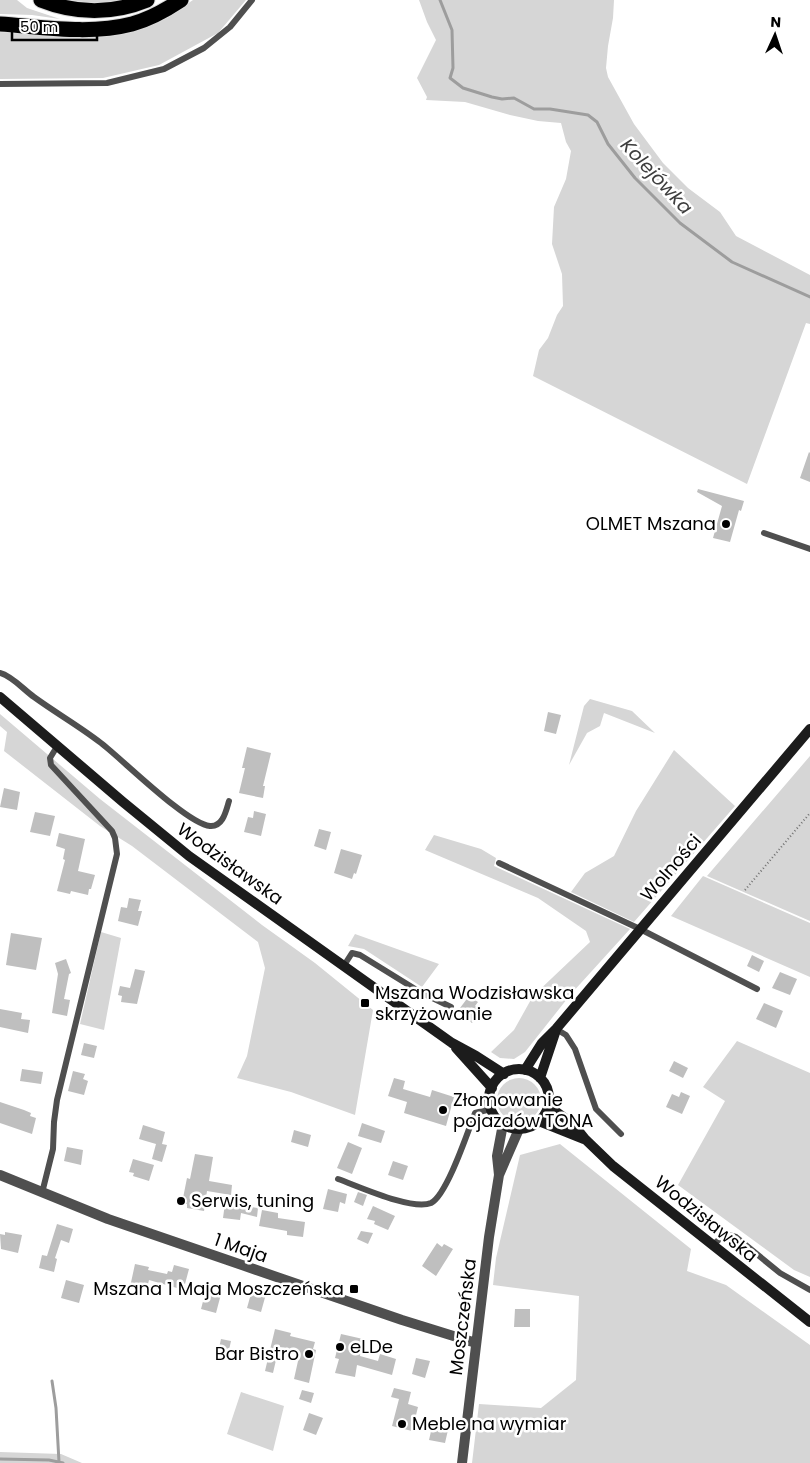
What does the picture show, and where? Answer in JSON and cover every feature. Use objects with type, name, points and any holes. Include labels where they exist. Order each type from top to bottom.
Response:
[{"type":"highway","points":[[42,0],[57,6],[78,10],[94,10],[129,7],[147,0]]},
{"type":"highway","points":[[0,24],[75,29],[132,24],[164,12],[180,0]]},
{"type":"main road","name":"Wodzisławska","points":[[0,697],[189,856],[452,1043],[504,1074]]},
{"type":"main road","name":"Wolności","points":[[525,1070],[542,1043],[556,1029],[810,729]]},
{"type":"main road","name":"Wolności","points":[[540,1078],[556,1029]]},
{"type":"main road","name":"Wodzisławska","points":[[452,1043],[492,1088]]},
{"type":"main road","points":[[512,1070],[525,1070],[540,1078],[547,1090],[548,1106],[539,1121],[531,1126],[519,1129],[504,1124],[496,1118],[491,1109],[490,1096],[497,1080],[504,1074],[512,1070]]},
{"type":"main road","name":"Wodzisławska","points":[[548,1106],[573,1124],[585,1139],[613,1166],[810,1322]]},
{"type":"main road","name":"Wodzisławska","points":[[539,1121],[585,1139]]},
{"type":"street","name":"Moszczeńska","points":[[499,1176],[497,1156],[504,1124]]},
{"type":"street","name":"Moszczeńska","points":[[462,1463],[489,1237],[499,1176],[519,1129]]},
{"type":"street","name":"1 Maja","points":[[0,1175],[108,1219],[402,1320],[476,1343]]},
{"type":"lane","points":[[0,84],[107,83],[164,69],[204,48],[230,26],[252,0]]},
{"type":"lane","points":[[764,533],[810,548]]},
{"type":"lane","points":[[0,673],[6,675],[33,697],[100,742],[158,792],[196,821],[214,826],[220,822],[225,814],[229,801]]},
{"type":"lane","points":[[42,1193],[53,1148],[57,1100],[117,854],[112,831],[51,765],[50,758],[58,745]]},
{"type":"lane","points":[[499,863],[640,929],[757,989]]},
{"type":"lane","points":[[344,967],[352,953],[360,955],[420,992],[451,1007]]},
{"type":"lane","points":[[556,1029],[566,1035],[575,1048],[596,1109],[621,1134]]},
{"type":"lane","points":[[338,1179],[405,1202],[431,1203],[449,1180],[476,1113],[491,1109]]},
{"type":"lane","points":[[713,1246],[725,1234],[736,1237],[780,1274],[810,1290]]},
{"type":"path","points":[[745,890],[810,813]]},
{"type":"shaded area","points":[[0,0],[17,0],[27,8],[60,19],[32,15],[0,14]]},
{"type":"shaded area","points":[[68,0],[122,0],[100,4]]},
{"type":"shaded area","points":[[193,0],[246,0],[218,33],[159,65],[103,78],[0,79],[0,32],[74,38],[111,35],[165,19]]},
{"type":"shaded area","points":[[419,0],[614,0],[606,68],[608,77],[634,124],[663,163],[688,188],[720,212],[736,236],[810,275],[810,324],[806,323],[747,484],[533,376],[539,350],[548,338],[557,315],[563,306],[562,274],[552,244],[554,207],[566,179],[571,151],[566,142],[561,123],[538,121],[510,115],[465,102],[426,100],[427,97],[417,78],[436,40]]},
{"type":"shaded area","points":[[590,699],[632,711],[655,733],[604,713],[600,726],[587,733],[569,765],[584,706]]},
{"type":"shaded area","points":[[0,714],[100,799],[262,925],[315,963],[373,1010],[355,1115],[291,1092],[237,1078],[247,1056],[265,968],[258,942],[132,846],[100,826],[4,751],[7,732],[0,726]]},
{"type":"shaded area","points":[[674,750],[735,806],[634,922],[571,892],[585,873],[614,856],[636,811]]},
{"type":"shaded area","points":[[810,756],[810,921],[707,876]]},
{"type":"shaded area","points":[[434,835],[481,849],[496,858],[494,866],[630,929],[571,994],[525,1052],[514,1059],[500,1058],[491,1052],[514,1030],[533,996],[590,942],[586,931],[538,898],[425,850]]},
{"type":"shaded area","points":[[703,876],[810,923],[810,977],[671,916]]},
{"type":"shaded area","points":[[101,932],[121,938],[104,1030],[80,1024]]},
{"type":"shaded area","points":[[355,934],[439,964],[422,987],[364,949],[348,946]]},
{"type":"shaded area","points":[[737,1041],[810,1073],[810,1277],[794,1270],[678,1185],[725,1101],[703,1087]]},
{"type":"shaded area","points":[[519,1078],[531,1082],[537,1088],[541,1100],[537,1112],[531,1118],[519,1122],[507,1118],[501,1112],[497,1100],[501,1088],[507,1082]]},
{"type":"shaded area","points":[[560,1144],[691,1249],[687,1271],[726,1285],[810,1345],[810,1463],[472,1463],[479,1404],[541,1408],[576,1380],[579,1296],[493,1285],[496,1258],[520,1155]]},
{"type":"shaded area","points":[[241,1392],[284,1406],[273,1451],[227,1434]]},
{"type":"shaded area","points":[[0,1452],[61,1454],[82,1463],[0,1463]]},
{"type":"building","points":[[810,453],[810,482],[800,478]]},
{"type":"building","name":"OLMET Mszana","points":[[698,489],[744,501],[741,511],[739,510],[730,542],[713,538],[722,506],[697,492]]},
{"type":"building","points":[[548,712],[561,715],[556,734],[544,731]]},
{"type":"building","points":[[247,747],[271,753],[263,786],[265,786],[263,798],[239,793],[245,768],[242,768]]},
{"type":"building","points":[[4,788],[20,792],[17,810],[0,807]]},
{"type":"building","points":[[254,811],[266,814],[261,836],[244,832],[248,817],[253,818]]},
{"type":"building","points":[[35,812],[55,816],[50,836],[30,832]]},
{"type":"building","points":[[319,829],[331,832],[326,850],[314,846]]},
{"type":"building","points":[[59,833],[85,839],[78,871],[95,875],[88,895],[71,891],[70,894],[57,891],[65,860],[63,859],[65,849],[56,846]]},
{"type":"building","points":[[341,849],[362,855],[356,874],[354,873],[352,879],[334,873]]},
{"type":"building","points":[[129,898],[141,900],[138,911],[142,911],[138,926],[118,921],[121,907],[127,908]]},
{"type":"building","points":[[11,933],[42,938],[36,970],[6,965]]},
{"type":"building","points":[[752,955],[764,961],[759,972],[747,966]]},
{"type":"building","points":[[66,959],[71,973],[69,974],[64,999],[70,1000],[67,1016],[52,1013],[58,974],[55,963]]},
{"type":"building","points":[[135,969],[145,971],[137,1004],[121,1002],[122,996],[118,995],[120,986],[130,988]]},
{"type":"building","points":[[780,972],[797,979],[790,995],[772,988]]},
{"type":"building","points":[[469,996],[478,1002],[475,1006],[481,1010],[472,1023],[457,1012]]},
{"type":"building","points":[[764,1003],[783,1011],[776,1028],[756,1019]]},
{"type":"building","points":[[0,1009],[22,1013],[21,1019],[30,1020],[28,1033],[0,1027]]},
{"type":"building","points":[[84,1043],[97,1046],[94,1058],[81,1055]]},
{"type":"building","points":[[674,1061],[688,1068],[683,1078],[669,1071]]},
{"type":"building","points":[[22,1069],[43,1072],[41,1084],[20,1081]]},
{"type":"building","points":[[73,1071],[85,1074],[83,1079],[88,1081],[84,1095],[68,1091]]},
{"type":"building","points":[[394,1078],[405,1081],[403,1089],[430,1097],[432,1090],[454,1097],[446,1126],[404,1113],[407,1102],[388,1096]]},
{"type":"building","points":[[681,1092],[690,1096],[682,1114],[666,1107],[672,1094],[679,1097]]},
{"type":"building","points":[[0,1102],[31,1113],[30,1116],[36,1118],[32,1134],[0,1123]]},
{"type":"building","points":[[362,1123],[385,1131],[381,1143],[358,1136]]},
{"type":"building","points":[[143,1125],[165,1132],[162,1144],[167,1145],[162,1162],[152,1159],[156,1144],[139,1139]]},
{"type":"building","points":[[294,1130],[311,1135],[308,1147],[291,1142]]},
{"type":"building","points":[[348,1142],[362,1148],[352,1174],[337,1168]]},
{"type":"building","points":[[67,1147],[83,1150],[81,1165],[64,1161]]},
{"type":"building","points":[[195,1154],[213,1157],[209,1181],[232,1185],[231,1195],[207,1191],[204,1211],[187,1208],[187,1204],[182,1203],[187,1178],[190,1179]]},
{"type":"building","points":[[133,1159],[154,1165],[149,1181],[133,1176],[134,1173],[129,1172]]},
{"type":"building","points":[[393,1161],[408,1166],[403,1180],[388,1175]]},
{"type":"building","points":[[328,1189],[347,1194],[345,1204],[340,1202],[338,1212],[323,1209]]},
{"type":"building","points":[[358,1192],[367,1195],[363,1206],[354,1202]]},
{"type":"building","points":[[225,1203],[258,1208],[257,1217],[241,1213],[240,1220],[223,1218]]},
{"type":"building","points":[[373,1206],[395,1216],[388,1230],[374,1224],[375,1221],[367,1219]]},
{"type":"building","points":[[262,1210],[278,1213],[278,1218],[305,1222],[303,1237],[287,1235],[287,1231],[259,1226]]},
{"type":"building","points":[[57,1224],[73,1229],[69,1243],[61,1240],[55,1258],[57,1259],[54,1272],[39,1268],[42,1255],[47,1256]]},
{"type":"building","points":[[361,1231],[373,1233],[368,1244],[357,1239]]},
{"type":"building","points":[[5,1232],[22,1235],[18,1253],[1,1249],[0,1234],[5,1235]]},
{"type":"building","points":[[437,1243],[442,1247],[444,1244],[453,1249],[436,1276],[422,1266]]},
{"type":"building","points":[[135,1264],[149,1267],[148,1270],[167,1274],[168,1271],[172,1272],[174,1265],[189,1269],[185,1284],[179,1282],[177,1288],[149,1280],[147,1288],[141,1287],[140,1290],[130,1287]]},
{"type":"building","points":[[66,1280],[84,1285],[79,1303],[61,1298]]},
{"type":"building","points":[[206,1290],[221,1294],[216,1313],[201,1309]]},
{"type":"building","points":[[252,1290],[266,1294],[261,1312],[247,1308]]},
{"type":"building","points":[[515,1309],[530,1309],[530,1327],[514,1327]]},
{"type":"building","points":[[275,1329],[291,1333],[290,1336],[315,1342],[313,1349],[316,1350],[309,1383],[294,1379],[300,1352],[279,1347],[273,1373],[265,1371]]},
{"type":"building","points":[[341,1334],[363,1339],[360,1356],[378,1361],[380,1354],[396,1359],[392,1375],[357,1365],[355,1377],[335,1373],[339,1359],[335,1358]]},
{"type":"building","points":[[221,1339],[231,1341],[227,1359],[217,1357]]},
{"type":"building","points":[[416,1358],[430,1361],[425,1378],[412,1374]]},
{"type":"building","points":[[394,1388],[411,1392],[408,1404],[418,1407],[412,1431],[392,1426],[399,1399],[391,1397]]},
{"type":"building","points":[[302,1390],[314,1393],[311,1403],[299,1399]]},
{"type":"building","points":[[309,1413],[323,1418],[316,1435],[303,1430]]},
{"type":"building","points":[[432,1427],[448,1430],[445,1443],[429,1440]]},
{"type":"waterway","name":"Kolejówka","points":[[440,0],[452,30],[453,68],[450,78],[463,88],[502,99],[514,98],[534,109],[550,109],[588,115],[597,122],[608,144],[635,178],[680,223],[732,262],[810,297]]},
{"type":"waterway","points":[[52,1381],[56,1408],[59,1462]]},
{"type":"waterway","points":[[0,1459],[49,1460],[63,1463]]},
{"type":"place","name":"OLMET Mszana","points":[[726,524]]},
{"type":"place","name":"Mszana Wodzisławska skrzyżowanie","points":[[365,1003]]},
{"type":"place","name":"Złomowanie pojazdów TONA","points":[[443,1110]]},
{"type":"place","name":"Serwis, tuning","points":[[181,1201]]},
{"type":"place","name":"Mszana 1 Maja Moszczeńska","points":[[354,1289]]},
{"type":"place","name":"eLDe","points":[[340,1347]]},
{"type":"place","name":"Bar Bistro","points":[[309,1354]]},
{"type":"place","name":"Meble na wymiar","points":[[402,1424]]}]
